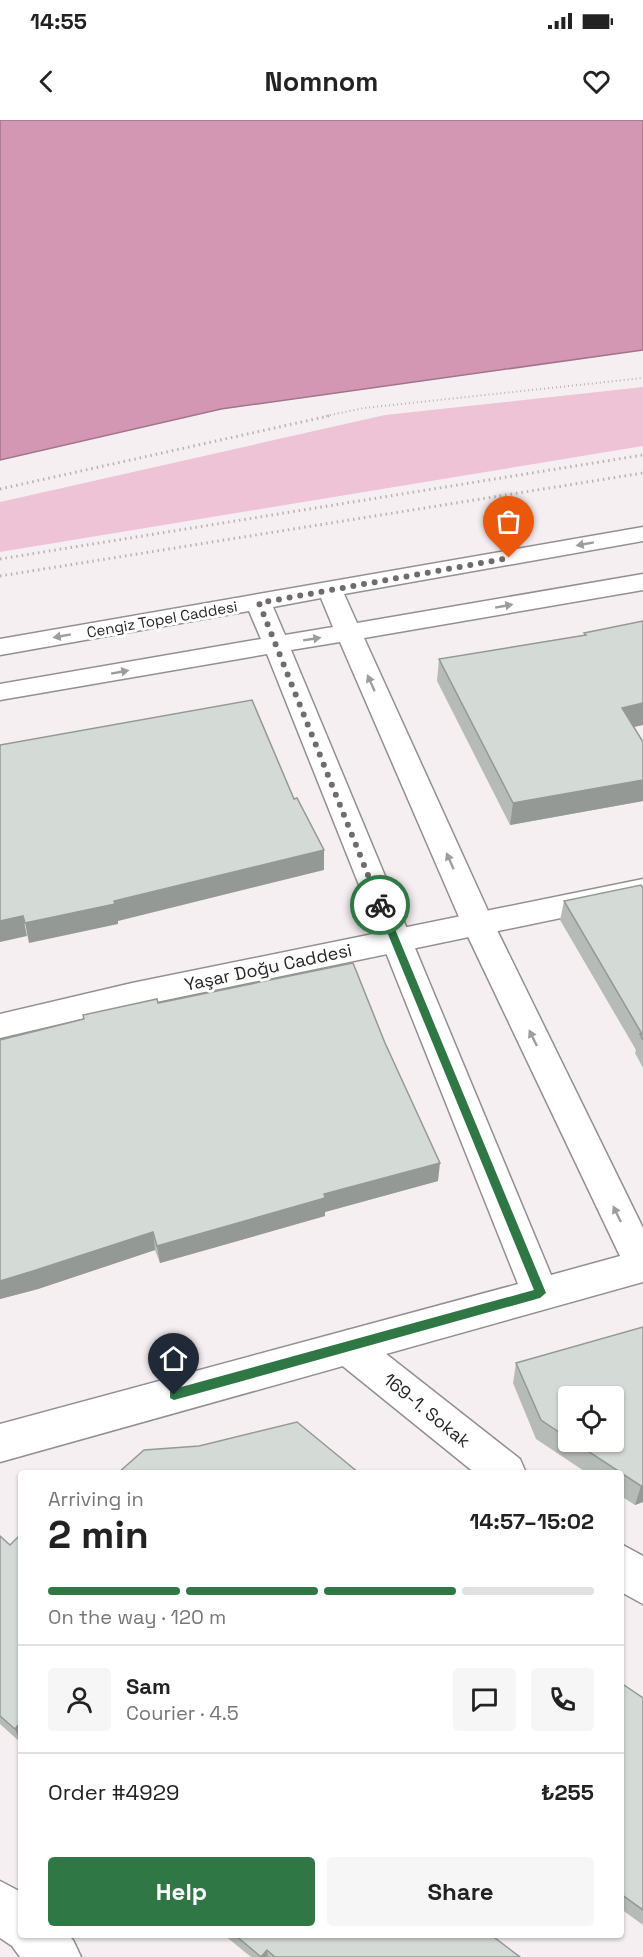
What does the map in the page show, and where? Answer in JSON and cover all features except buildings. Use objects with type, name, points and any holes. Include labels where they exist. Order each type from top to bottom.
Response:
[{"type":"street","name":"Cengiz Topel Caddesi","points":[[0,647],[330,591],[643,534]]},
{"type":"street","points":[[0,692],[643,582]]},
{"type":"street","points":[[0,1443],[643,1266],[478,924],[330,591]]},
{"type":"street","points":[[259,603],[394,941],[540,1293]]},
{"type":"street","name":"Yaşar Doğu Caddesi","points":[[0,1026],[132,995],[643,890]]},
{"type":"street","name":"169-1. Sokak","points":[[348,1347],[502,1470]]},
{"type":"street","points":[[624,1567],[643,1583]]},
{"type":"street","points":[[0,1905],[18,1922]]},
{"type":"street","points":[[35,1938],[56,1957]]},
{"type":"path","points":[[0,489],[364,408],[643,378]]},
{"type":"path","points":[[0,559],[643,455]]},
{"type":"path","points":[[0,576],[643,472]]},
{"type":"shaded area","points":[[0,120],[643,120],[643,350],[221,409],[0,460]]},
{"type":"shaded area","points":[[643,387],[643,446],[0,552],[0,502],[385,415]]},
{"type":"way so far","points":[[380,905],[259,603],[509,558]]},
{"type":"route","points":[[174,1395],[540,1293],[380,905]]}]
